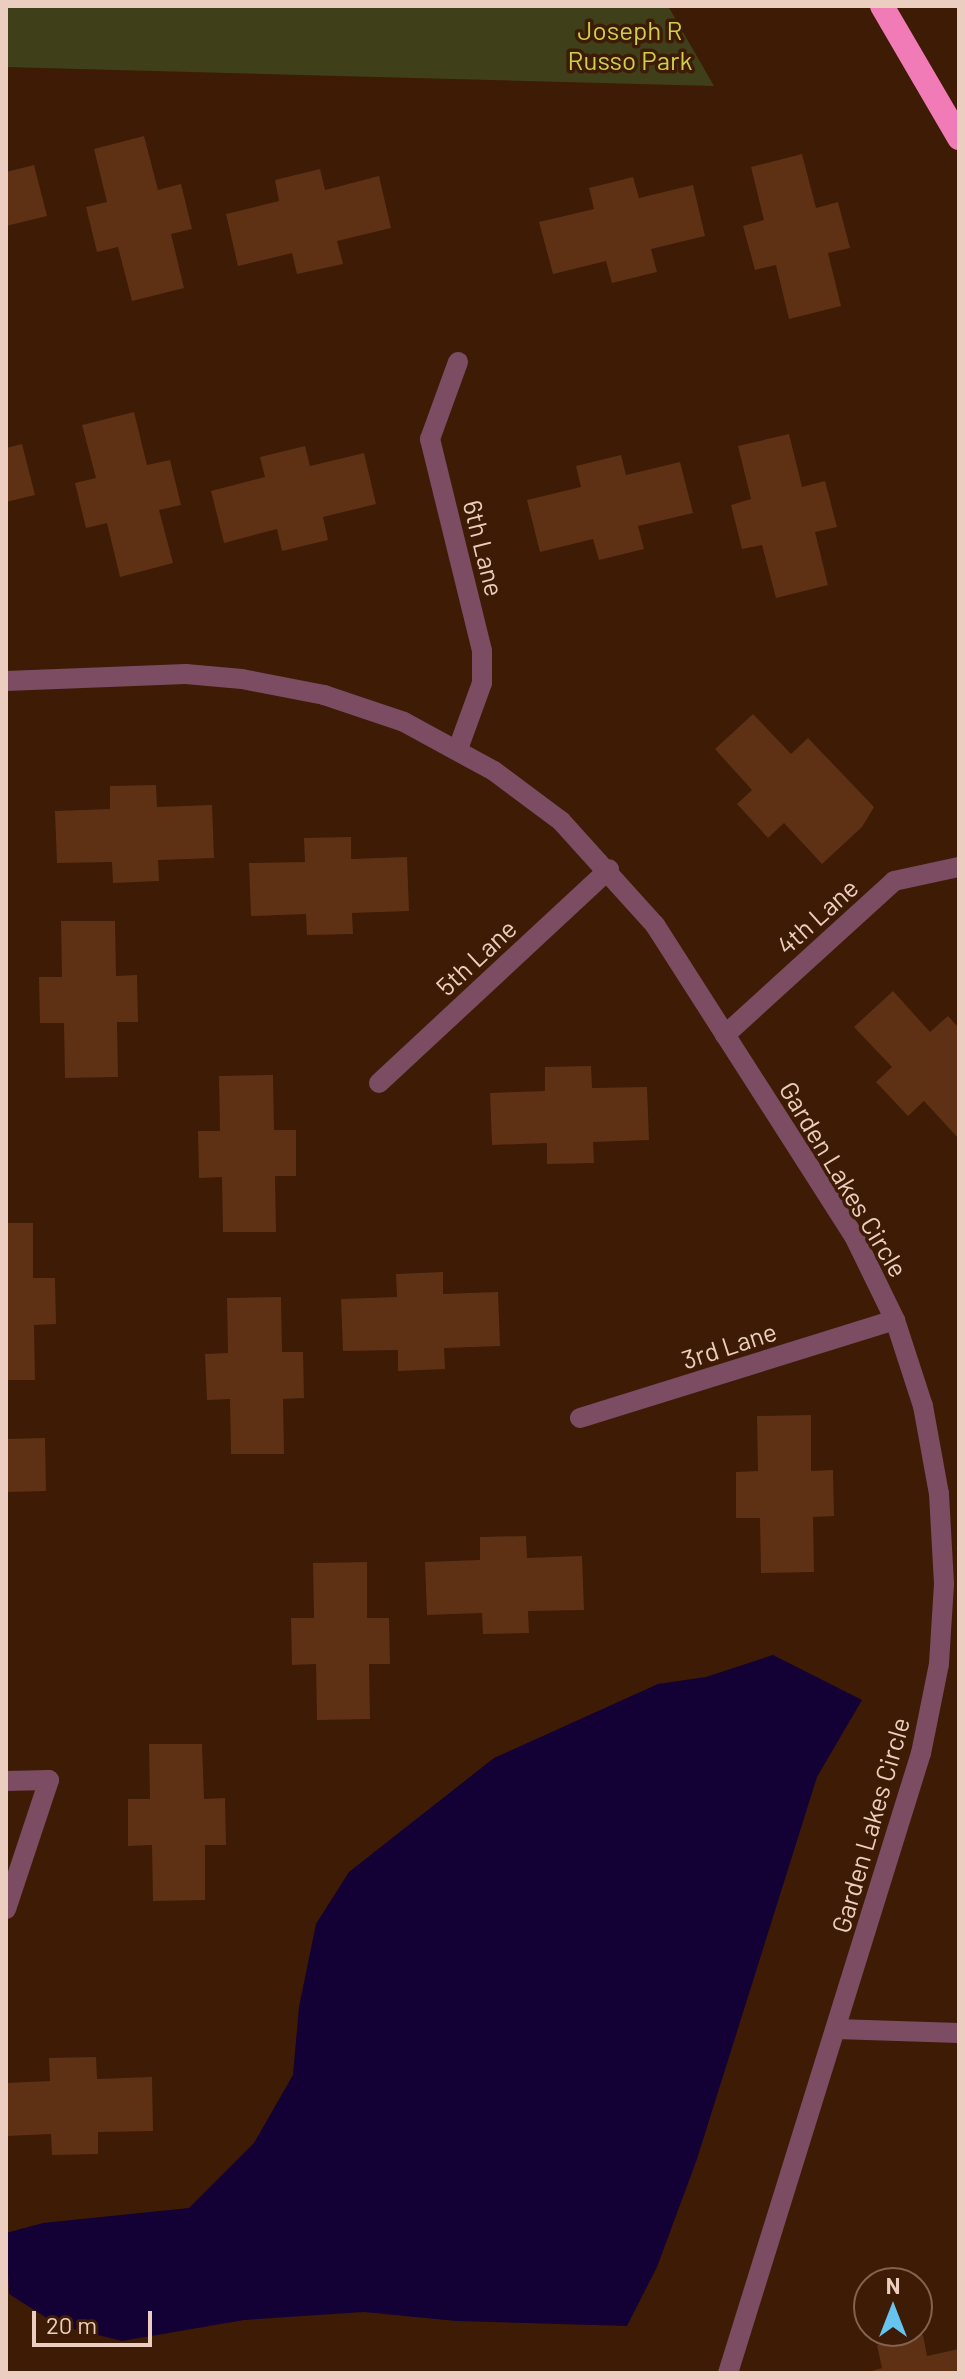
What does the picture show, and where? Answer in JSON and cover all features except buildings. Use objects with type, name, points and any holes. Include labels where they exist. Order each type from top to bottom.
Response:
[{"type":"highway","points":[[882,6],[959,138]]},
{"type":"street","name":"6th Lane","points":[[458,362],[430,439],[482,651],[482,683],[458,749]]},
{"type":"street","name":"Garden Lakes Circle","points":[[6,681],[186,674],[242,679],[324,695],[404,722],[458,749],[561,821],[609,869],[655,925],[855,1238],[895,1320],[923,1406],[939,1494],[944,1584],[939,1664],[921,1753],[728,2373]]},
{"type":"street","name":"4th Lane","points":[[725,1035],[894,881],[959,867]]},
{"type":"street","name":"5th Lane","points":[[379,1083],[609,869]]},
{"type":"street","name":"3rd Lane","points":[[580,1418],[895,1320]]},
{"type":"street","points":[[6,1781],[49,1780],[6,1909]]},
{"type":"street","points":[[836,2029],[959,2033]]},
{"type":"green space","name":"Joseph R Russo Park","points":[[6,6],[668,6],[714,86],[6,67]]},
{"type":"shaded area","points":[[773,1655],[862,1700],[817,1777],[697,2159],[657,2267],[627,2326],[456,2321],[364,2312],[244,2320],[122,2341],[58,2325],[9,2294],[6,2233],[43,2223],[189,2208],[254,2143],[293,2075],[299,2007],[316,1924],[349,1872],[494,1758],[658,1684],[706,1677]]}]
